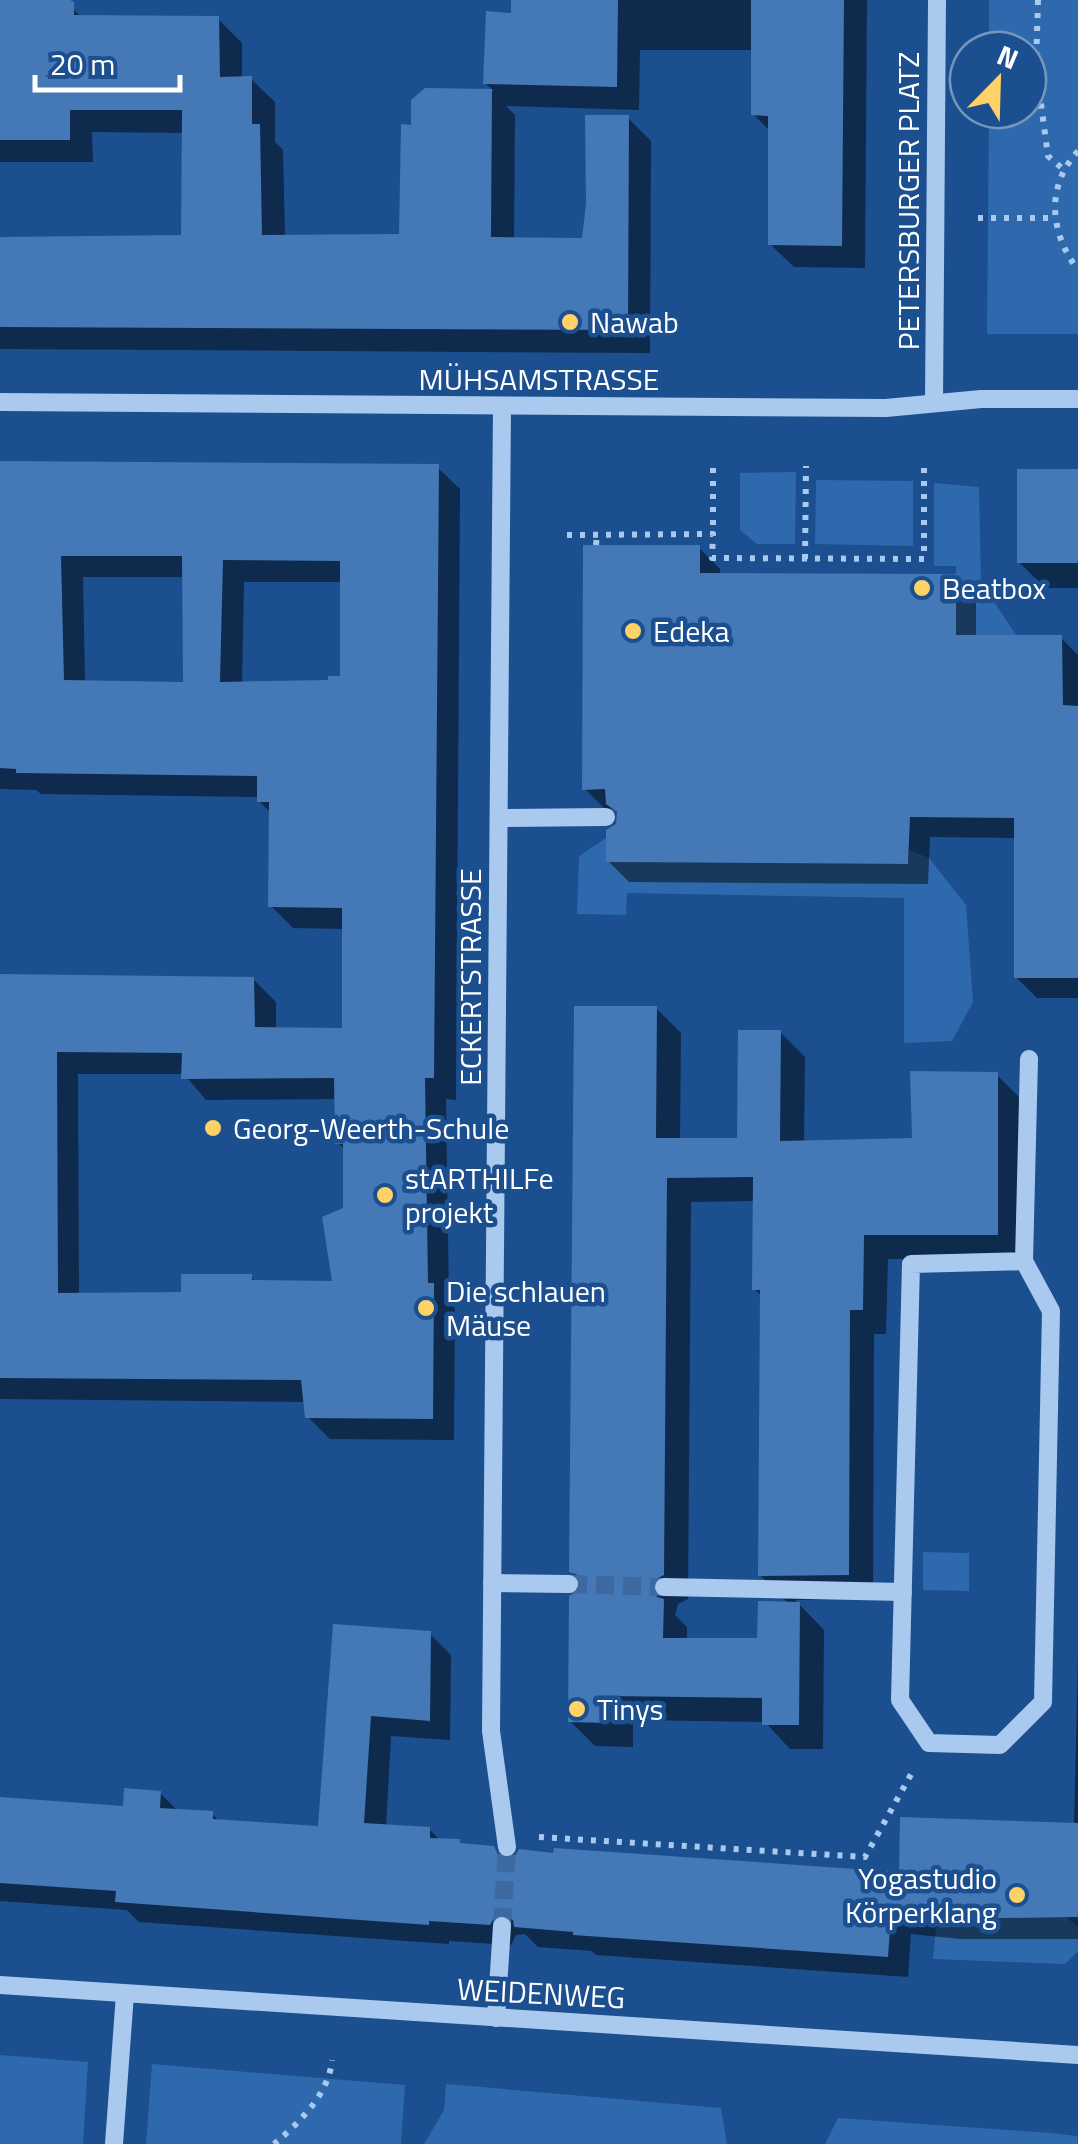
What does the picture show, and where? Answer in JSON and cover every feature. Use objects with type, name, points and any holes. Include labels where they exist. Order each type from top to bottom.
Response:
[{"type":"street","name":"PETERSBURGER PLATZ","points":[[934,403],[937,0]]},
{"type":"street","name":"MÜHSAMSTRASSE","points":[[0,402],[886,408],[981,398],[1078,398]]},
{"type":"street","name":"ECKERTSTRASSE","points":[[502,406],[491,1731],[508,1847]]},
{"type":"street","points":[[499,818],[606,817]]},
{"type":"street","points":[[1024,1261],[911,1264],[900,1700],[929,1742],[1000,1745],[1043,1702],[1051,1311],[1024,1261],[1029,1060]]},
{"type":"street","points":[[492,1582],[569,1584]]},
{"type":"street","points":[[664,1586],[903,1592]]},
{"type":"street","points":[[496,2018],[502,1926]]},
{"type":"street","name":"WEIDENWEG","points":[[0,1985],[1078,2055]]},
{"type":"street","points":[[114,2144],[125,1994]]},
{"type":"path","points":[[1038,0],[1036,67],[1048,156],[1064,170]]},
{"type":"path","points":[[1078,151],[1064,170],[1054,201],[1063,248],[1078,270]]},
{"type":"path","points":[[978,218],[1055,218]]},
{"type":"path","points":[[806,466],[806,559]]},
{"type":"path","points":[[713,468],[712,558],[924,559],[924,466]]},
{"type":"path","points":[[566,535],[713,534]]},
{"type":"path","points":[[596,545],[597,535]]},
{"type":"path","points":[[538,1837],[865,1857],[929,1742]]},
{"type":"path","points":[[274,2144],[322,2092],[332,2060]]},
{"type":"shaded area","points":[[989,0],[1078,0],[1078,334],[987,334],[989,130],[1048,130],[1048,30],[989,30]]},
{"type":"shaded area","points":[[796,472],[795,544],[757,544],[740,530],[740,473]]},
{"type":"shaded area","points":[[816,480],[913,481],[913,546],[815,544]]},
{"type":"shaded area","points":[[934,483],[979,487],[981,582],[1016,635],[1014,749],[955,791],[956,566],[934,566]]},
{"type":"shaded area","points":[[606,838],[606,862],[908,864],[909,850],[929,858],[966,905],[973,1002],[952,1041],[904,1043],[904,898],[627,893],[626,915],[577,914],[579,856]]},
{"type":"shaded area","points":[[923,1552],[969,1553],[969,1591],[923,1590]]},
{"type":"shaded area","points":[[1066,1917],[1078,1927],[1078,1951],[1065,1964],[933,1959],[937,1919]]},
{"type":"shaded area","points":[[0,2055],[88,2062],[83,2144],[0,2144]]},
{"type":"shaded area","points":[[152,2064],[405,2085],[401,2144],[146,2144]]},
{"type":"shaded area","points":[[446,2084],[721,2108],[727,2144],[424,2144],[444,2110]]},
{"type":"shaded area","points":[[838,2118],[1051,2133],[1077,2136],[1078,2144],[825,2144]]},
{"type":"building","points":[[0,0],[70,0],[74,2],[74,15],[219,16],[220,77],[252,76],[252,124],[260,124],[262,235],[399,234],[401,124],[411,125],[411,100],[425,88],[492,89],[491,237],[582,238],[586,204],[585,115],[629,115],[628,330],[0,327],[0,237],[181,235],[182,110],[70,110],[70,140],[0,140]]},
{"type":"building","points":[[511,0],[618,0],[617,87],[483,84],[486,11],[511,13]]},
{"type":"building","points":[[751,0],[844,0],[842,246],[768,245],[768,116],[751,115]]},
{"type":"building","points":[[0,461],[439,464],[434,1078],[425,1078],[428,1283],[434,1283],[433,1419],[305,1418],[301,1380],[0,1378],[0,974],[254,977],[255,1027],[342,1028],[342,908],[268,907],[269,802],[257,802],[257,776],[16,773],[16,769],[0,768]],"holes":[[[61,556],[182,556],[183,682],[64,680]],[[223,560],[340,561],[340,676],[328,676],[328,680],[220,682]],[[57,1052],[182,1053],[181,1079],[334,1078],[335,1144],[343,1144],[343,1208],[322,1217],[332,1281],[252,1280],[252,1274],[181,1274],[181,1292],[58,1293]]]},
{"type":"building","points":[[1017,469],[1078,469],[1078,563],[1017,563]]},
{"type":"building","points":[[583,545],[700,545],[700,573],[956,574],[956,635],[1062,635],[1063,705],[1078,706],[1078,978],[1014,978],[1014,818],[910,817],[908,864],[606,862],[606,830],[616,824],[617,812],[606,804],[605,789],[582,790]]},
{"type":"building","points":[[574,1006],[657,1006],[656,1138],[737,1138],[738,1030],[781,1030],[780,1141],[912,1138],[910,1071],[998,1072],[998,1235],[864,1235],[863,1310],[850,1310],[849,1575],[758,1576],[760,1290],[752,1290],[753,1177],[667,1178],[664,1575],[654,1580],[652,1588],[657,1597],[664,1599],[663,1638],[757,1638],[758,1601],[800,1602],[799,1725],[762,1725],[762,1698],[609,1696],[609,1723],[568,1722],[569,1596],[579,1591],[581,1583],[576,1574],[569,1572]]},
{"type":"building","points":[[333,1624],[431,1631],[430,1721],[371,1716],[364,1823],[430,1827],[430,1838],[494,1846],[498,1855],[508,1859],[519,1849],[553,1853],[554,1848],[899,1872],[900,1817],[1078,1823],[1078,1917],[937,1919],[891,1915],[888,1957],[573,1935],[514,1927],[513,1920],[504,1914],[496,1915],[490,1925],[429,1921],[429,1925],[115,1902],[116,1891],[0,1883],[0,1797],[123,1806],[124,1788],[161,1791],[160,1808],[213,1811],[213,1819],[318,1826]]},
{"type":"tunnel","points":[[569,1584],[664,1587]]},
{"type":"tunnel","points":[[502,1926],[507,1847]]},
{"type":"place","name":"Nawab","points":[[570,322]]},
{"type":"place","name":"Beatbox","points":[[922,588]]},
{"type":"place","name":"Edeka","points":[[633,631]]},
{"type":"place","name":"Georg-Weerth-Schule","points":[[213,1128]]},
{"type":"place","name":"stARTHILFe projekt","points":[[385,1195]]},
{"type":"place","name":"Die schlauen Mäuse","points":[[426,1308]]},
{"type":"place","name":"Tinys","points":[[577,1709]]},
{"type":"place","name":"Yogastudio Körperklang","points":[[1017,1895]]}]
